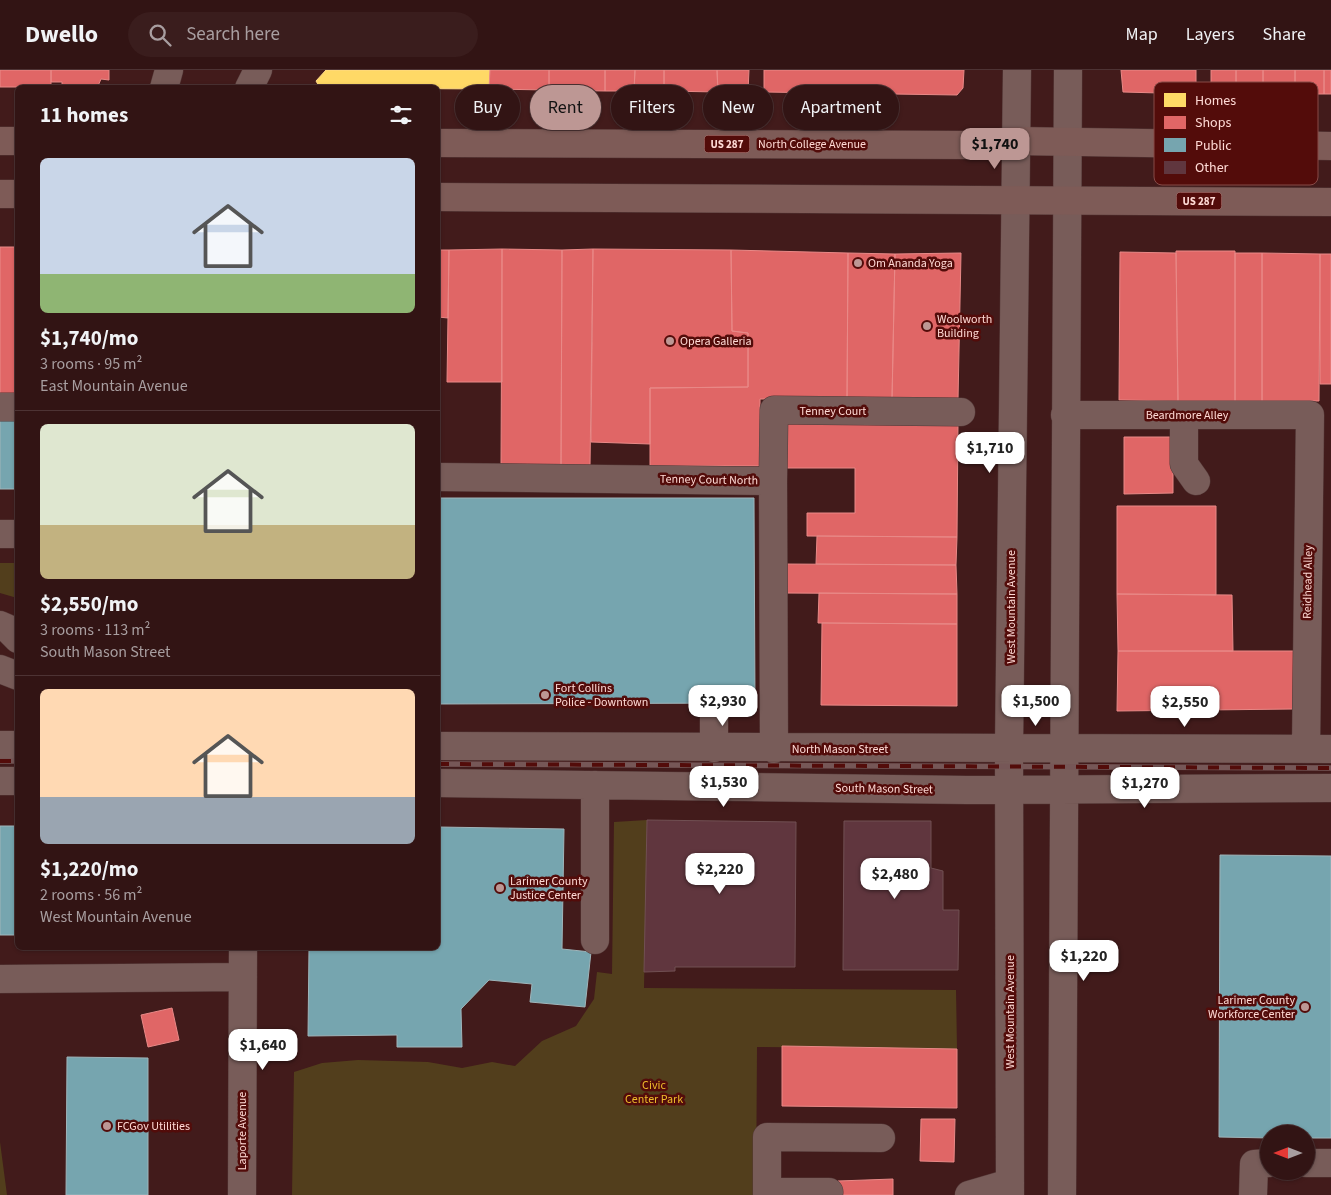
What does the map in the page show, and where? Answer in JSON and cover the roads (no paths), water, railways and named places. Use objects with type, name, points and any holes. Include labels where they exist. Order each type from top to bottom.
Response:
[{"type":"highway","points":[[0,141],[15,140]]},
{"type":"highway","name":"North College Avenue","points":[[440,143],[972,145],[1016,141],[1067,142]]},
{"type":"highway","name":"US 287","points":[[1067,142],[1154,143]]},
{"type":"highway","name":"US 287","points":[[1318,146],[1331,146]]},
{"type":"highway","points":[[0,194],[15,194]]},
{"type":"highway","name":"US 287","points":[[440,197],[1331,202]]},
{"type":"street","points":[[165,85],[170,70]]},
{"type":"street","points":[[250,85],[258,70]]},
{"type":"street","name":"West Mountain Avenue","points":[[1010,1189],[1009,749],[1017,70]]},
{"type":"street","points":[[1062,1195],[1068,70]]},
{"type":"street","points":[[0,407],[15,407]]},
{"type":"street","name":"Tenney Court","points":[[773,481],[774,410],[961,412]]},
{"type":"street","name":"Beardmore Alley","points":[[1065,415],[1310,415]]},
{"type":"street","points":[[1184,415],[1184,464],[1196,481]]},
{"type":"street","name":"Reidhead Alley","points":[[1310,415],[1320,483],[1318,749]]},
{"type":"street","name":"Tenney Court North","points":[[440,477],[773,481],[774,749]]},
{"type":"street","points":[[0,534],[15,534]]},
{"type":"street","points":[[0,625],[7,628],[15,636]]},
{"type":"street","points":[[0,669],[15,675]]},
{"type":"street","points":[[714,703],[714,748]]},
{"type":"street","points":[[0,745],[15,745]]},
{"type":"street","name":"North Mason Street","points":[[440,746],[774,749],[1064,748]]},
{"type":"street","points":[[1064,748],[1318,749]]},
{"type":"street","points":[[0,781],[15,781]]},
{"type":"street","name":"South Mason Street","points":[[440,783],[1010,789],[1331,788]]},
{"type":"street","points":[[595,785],[595,940]]},
{"type":"street","name":"Laporte Avenue","points":[[242,1195],[243,950]]},
{"type":"street","points":[[0,979],[243,977]]},
{"type":"street","points":[[828,1192],[767,1194],[768,1137],[881,1138]]},
{"type":"street","points":[[1315,1163],[1331,1163]]},
{"type":"street","points":[[1253,1195],[1254,1164],[1260,1164]]},
{"type":"street","points":[[969,1195],[1010,1189]]},
{"type":"railway","points":[[0,761],[15,761]]},
{"type":"railway","points":[[440,764],[1331,768]]},
{"type":"place","name":"Om Ananda Yoga","points":[[858,263]]},
{"type":"place","name":"Woolworth Building","points":[[927,326]]},
{"type":"place","name":"Opera Galleria","points":[[670,341]]},
{"type":"place","name":"Fort Collins Police - Downtown","points":[[545,695]]},
{"type":"place","name":"Larimer County Justice Center","points":[[500,888]]},
{"type":"place","name":"Larimer County Workforce Center","points":[[1305,1007]]},
{"type":"place","name":"FCGov Utilities","points":[[107,1126]]},
{"type":"park label","name":"Civic Center Park","points":[[654,1092]]}]
